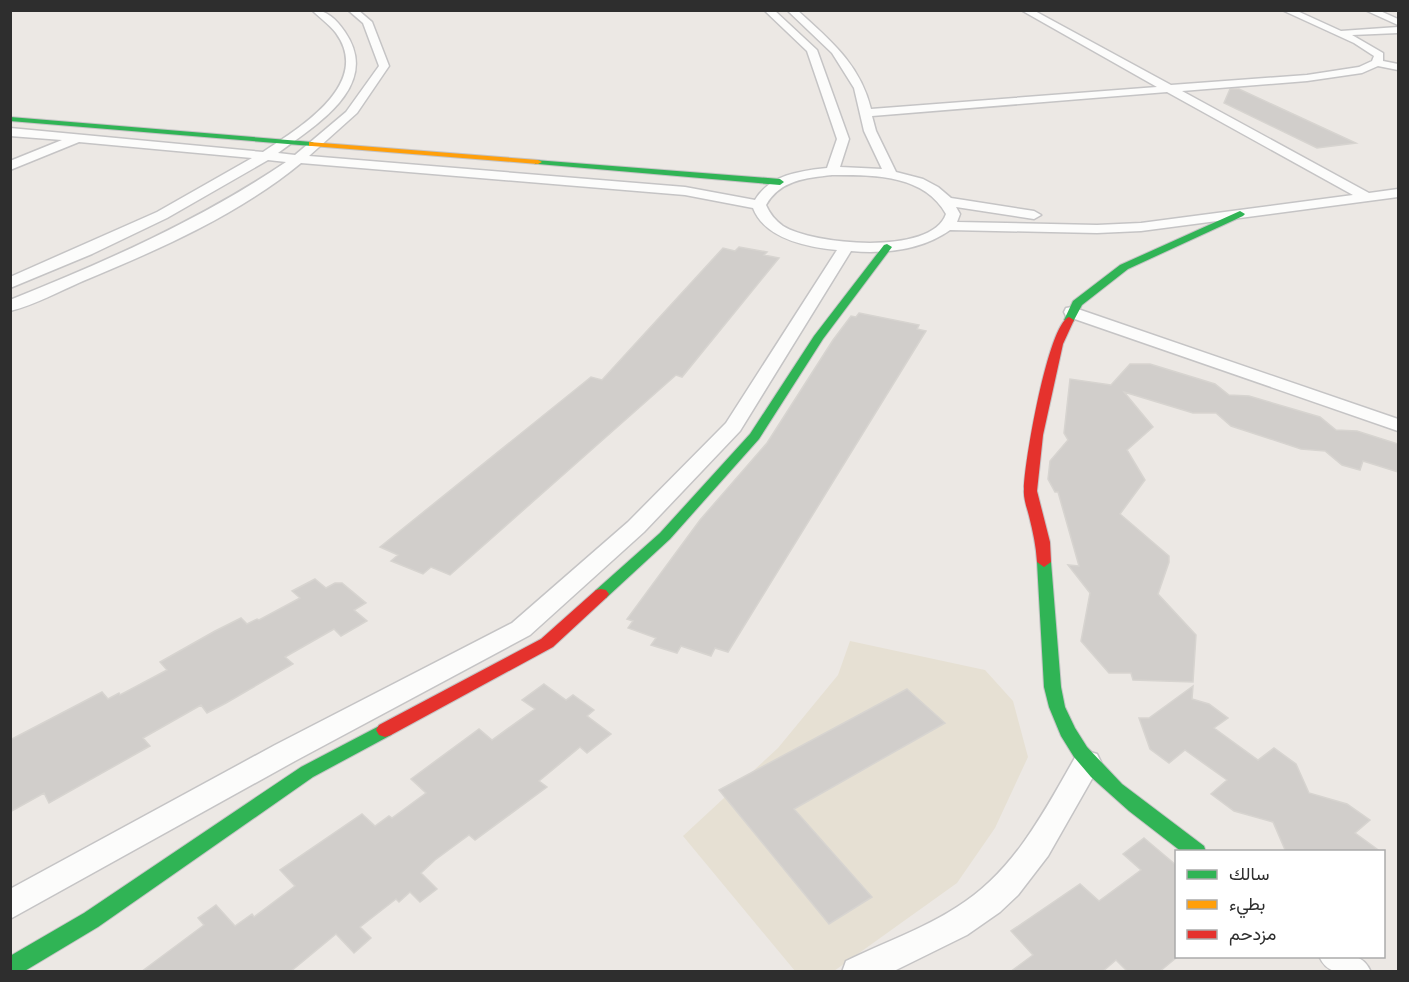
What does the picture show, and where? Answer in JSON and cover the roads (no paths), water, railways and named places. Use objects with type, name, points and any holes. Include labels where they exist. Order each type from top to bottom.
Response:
[{"type":"street","points":[[10,283],[120,236],[209,192],[265,156],[328,109],[349,79],[352,51],[339,29],[316,10]]},
{"type":"street","points":[[10,306],[78,278],[190,225],[255,189],[300,159],[353,111],[384,66],[367,22],[352,10]]},
{"type":"street","points":[[769,11],[799,10]]},
{"type":"street","points":[[1025,10],[1367,197]]},
{"type":"street","points":[[1286,10],[1357,41],[1379,56],[1377,63]]},
{"type":"street","points":[[1369,10],[1398,22]]},
{"type":"street","points":[[769,11],[812,50],[843,139],[832,171]]},
{"type":"street","points":[[792,11],[836,51],[860,88],[870,131],[891,175]]},
{"type":"street","points":[[1339,34],[1398,30]]},
{"type":"street","points":[[1365,32],[1395,44]]},
{"type":"street","points":[[866,113],[1307,78],[1362,70],[1377,63],[1398,67]]},
{"type":"street","points":[[10,118],[780,182]]},
{"type":"street","points":[[10,166],[77,138],[99,126]]},
{"type":"street","points":[[10,132],[685,191],[759,205]]},
{"type":"street","points":[[1398,183],[1114,216],[1079,217],[1014,214],[949,202],[926,186],[891,175],[862,171],[832,171],[804,175],[780,182],[764,193],[759,205],[765,219],[783,231],[811,241],[846,247],[887,247],[924,239],[948,226],[1097,229],[1177,223],[1398,193]]},
{"type":"street","points":[[948,226],[953,214],[949,202]]},
{"type":"street","points":[[1194,850],[1116,790],[1088,762],[1070,738],[1056,706],[1052,680],[1043,542],[1029,491],[1037,435],[1057,344],[1077,303],[1124,267],[1240,214]]},
{"type":"street","points":[[10,905],[285,753],[521,629],[636,526],[733,427],[846,247]]},
{"type":"street","points":[[10,968],[91,920],[307,772],[547,644],[664,536],[755,436],[818,338],[887,247]]},
{"type":"street","points":[[1072,312],[1398,425]]},
{"type":"street","points":[[858,972],[969,917],[991,900],[1014,878],[1036,850],[1088,762]]},
{"type":"street","points":[[1336,958],[1355,972]]}]
